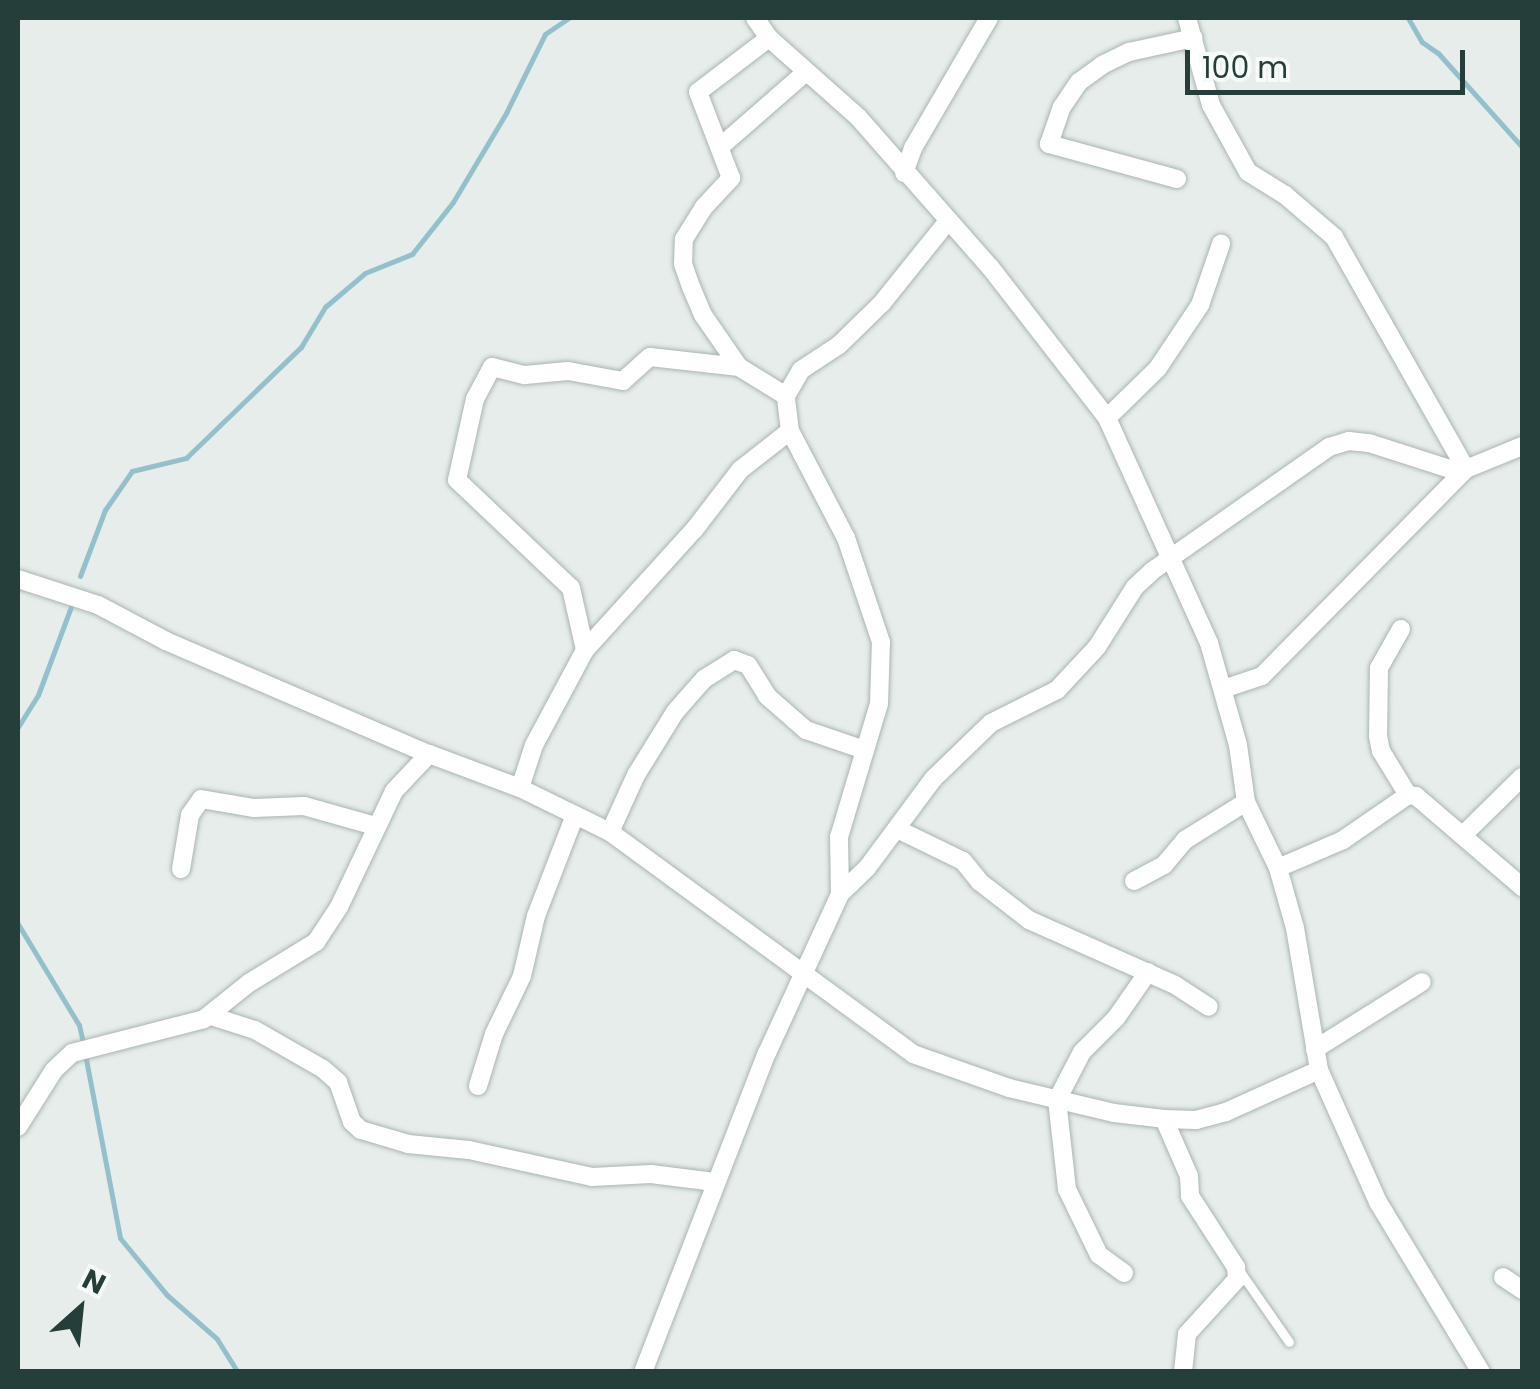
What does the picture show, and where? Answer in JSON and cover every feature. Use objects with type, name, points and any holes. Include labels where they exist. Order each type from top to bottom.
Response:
[{"type":"street","points":[[756,18],[770,38],[858,117],[1036,322],[1107,418],[1209,642],[1238,746],[1246,802],[1278,868],[1294,928],[1319,1070],[1371,1189],[1480,1372]]},
{"type":"street","points":[[904,173],[921,132],[988,18]]},
{"type":"street","points":[[1187,18],[1210,105],[1248,172],[1285,195],[1334,237],[1466,469]]},
{"type":"street","points":[[770,38],[698,92],[731,178],[704,206],[684,239],[683,264],[703,315],[740,367],[786,396]]},
{"type":"street","points":[[1177,179],[1050,144],[1071,94],[1102,64],[1129,52],[1193,38]]},
{"type":"street","points":[[720,147],[806,72]]},
{"type":"street","points":[[840,894],[838,837],[883,683],[881,642],[846,538],[790,431],[786,396],[790,382],[801,370],[839,345],[882,304],[948,221]]},
{"type":"street","points":[[1107,418],[1158,368],[1200,304],[1220,244]]},
{"type":"street","points":[[584,650],[571,588],[457,480],[475,399],[492,367],[525,375],[568,371],[623,381],[650,357],[740,367]]},
{"type":"street","points":[[520,788],[534,745],[584,650],[694,530],[740,470],[790,431]]},
{"type":"street","points":[[642,1372],[714,1182],[840,894],[897,829],[933,778],[966,743],[1010,710],[1047,696],[1078,670],[1136,588],[1329,447],[1349,441],[1370,443],[1450,468],[1466,469]]},
{"type":"street","points":[[1223,690],[1262,676],[1466,469],[1522,446]]},
{"type":"street","points":[[18,579],[98,605],[166,642],[429,754],[520,788],[610,832],[913,1054],[1057,1100],[1164,1119],[1196,1120],[1226,1112],[1319,1070]]},
{"type":"street","points":[[1401,629],[1378,668],[1380,751],[1408,794],[1464,835],[1522,887]]},
{"type":"street","points":[[610,832],[636,775],[675,712],[704,679],[734,660],[748,665],[767,696],[806,730],[864,750]]},
{"type":"street","points":[[18,1126],[54,1070],[72,1053],[211,1016],[249,984],[316,942],[339,907],[394,791],[429,754]]},
{"type":"street","points":[[1464,835],[1522,777]]},
{"type":"street","points":[[1278,868],[1342,840],[1408,794]]},
{"type":"street","points":[[181,870],[190,816],[201,800],[254,808],[304,806],[375,826]]},
{"type":"street","points":[[1134,881],[1164,864],[1185,840],[1246,802]]},
{"type":"street","points":[[478,1086],[494,1034],[522,976],[536,916],[575,815]]},
{"type":"street","points":[[897,829],[964,861],[980,882],[1029,920],[1148,972],[1209,1007]]},
{"type":"street","points":[[1124,1273],[1099,1255],[1067,1189],[1057,1100],[1082,1052],[1116,1018],[1148,972]]},
{"type":"street","points":[[1315,1049],[1422,982]]},
{"type":"street","points":[[211,1016],[255,1030],[323,1069],[338,1082],[352,1122],[361,1130],[408,1144],[469,1150],[592,1178],[651,1174],[714,1182]]},
{"type":"street","points":[[1164,1119],[1189,1176],[1190,1196],[1236,1267],[1237,1280],[1183,1342],[1183,1372]]},
{"type":"street","points":[[1504,1277],[1522,1290]]},
{"type":"lane","points":[[1236,1267],[1289,1342]]},
{"type":"waterway","points":[[80,576],[105,510],[132,471],[186,458],[301,347],[325,307],[365,273],[412,254],[453,202],[506,113],[545,34],[569,18]]},
{"type":"waterway","points":[[1408,18],[1422,42],[1438,53],[1522,147]]},
{"type":"waterway","points":[[18,727],[38,695],[72,604]]},
{"type":"waterway","points":[[18,924],[79,1025],[83,1043]]},
{"type":"waterway","points":[[85,1054],[120,1238],[167,1295],[217,1339],[238,1372]]}]
